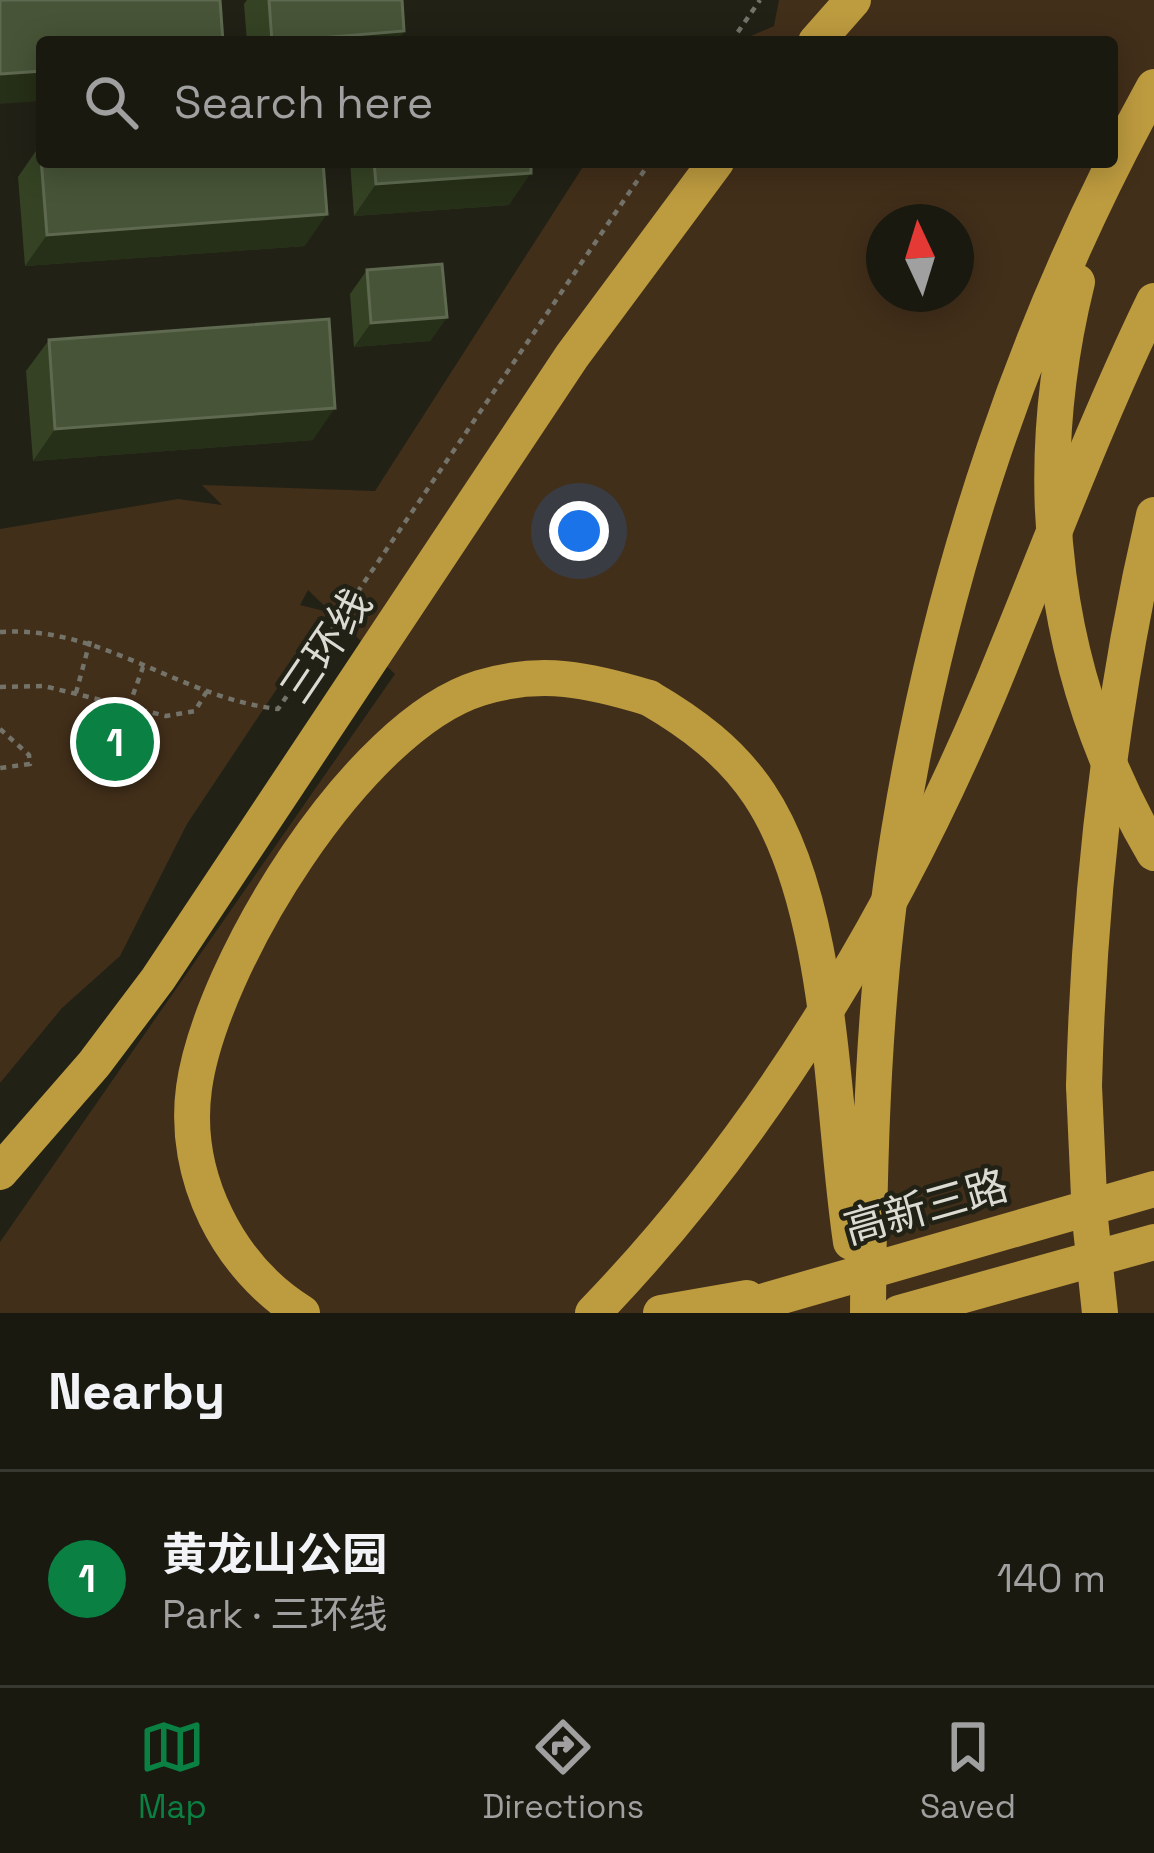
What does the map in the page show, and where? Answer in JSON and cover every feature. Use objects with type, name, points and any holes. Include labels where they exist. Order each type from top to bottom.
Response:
[{"type":"highway","points":[[821,36],[853,0]]},
{"type":"highway","points":[[1118,151],[1154,87]]},
{"type":"highway","name":"三环线","points":[[0,1172],[94,1064],[216,890],[572,356],[712,168]]},
{"type":"highway","points":[[864,1313],[878,1000],[899,832],[922,718],[999,433],[1054,292],[1110,168]]},
{"type":"highway","points":[[1112,168],[1079,275],[1056,398],[1054,564],[1070,650],[1092,728],[1126,805],[1154,853]]},
{"type":"highway","points":[[593,1313],[721,1163],[786,1072],[848,972],[986,698],[1078,468],[1154,301]]},
{"type":"highway","points":[[1100,1313],[1084,1086],[1088,958],[1114,704],[1154,515]]},
{"type":"highway","points":[[1114,704],[1154,605]]},
{"type":"highway","points":[[302,1313],[248,1268],[221,1228],[202,1185],[193,1138],[194,1091],[203,1045],[223,992],[278,888],[321,821],[378,753],[429,711],[478,688],[530,678],[588,680],[649,698],[691,723],[728,755],[758,793],[782,835],[799,881],[818,970],[864,1313]]},
{"type":"highway","name":"高新三路","points":[[722,1313],[1154,1189]]},
{"type":"highway","points":[[899,1313],[1154,1242]]},
{"type":"highway","points":[[661,1313],[804,1288]]},
{"type":"path","points":[[735,36],[760,0]]},
{"type":"path","points":[[0,632],[51,632],[90,641],[207,691],[246,705],[278,709],[646,168]]},
{"type":"path","points":[[76,693],[90,641]]},
{"type":"path","points":[[128,706],[143,664]]},
{"type":"path","points":[[0,687],[24,684],[76,693],[166,716],[195,711],[207,691]]},
{"type":"path","points":[[0,729],[28,755],[30,764],[0,768]]},
{"type":"shaded area","points":[[779,0],[1154,0],[1154,1313],[0,1313],[0,1242],[395,674],[308,590],[300,605],[328,612],[187,824],[120,956],[62,1008],[0,1083],[0,529],[178,499],[222,505],[202,485],[375,491],[582,168],[1118,168],[1118,36],[751,36],[774,26]]},
{"type":"building","points":[[0,0],[220,0],[223,36],[36,36],[36,71],[0,74]]},
{"type":"building","points":[[269,0],[402,0],[404,31],[272,36]]},
{"type":"building","points":[[42,168],[323,168],[327,214],[47,235]]},
{"type":"building","points":[[375,168],[531,168],[531,173],[376,184]]},
{"type":"building","points":[[442,264],[447,317],[371,323],[367,270]]},
{"type":"building","points":[[329,319],[335,408],[55,429],[49,340]]},
{"type":"place","name":"黄龙山公园","points":[[115,742]]}]
